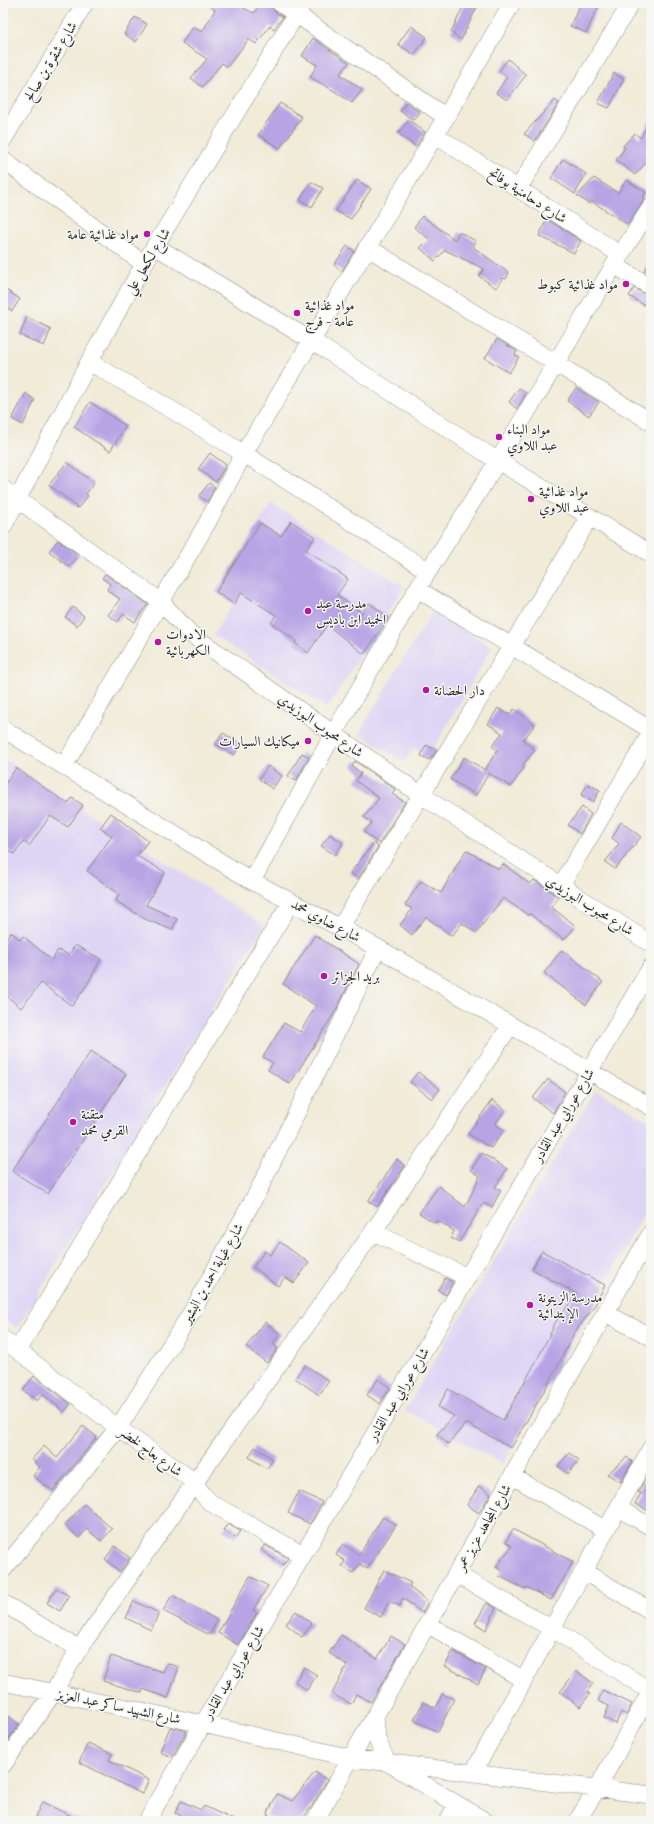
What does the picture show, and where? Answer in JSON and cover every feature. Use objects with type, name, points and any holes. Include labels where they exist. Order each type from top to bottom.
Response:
[{"type":"street","name":"شارع شقرة بن صالح","points":[[3,140],[85,3]]},
{"type":"street","points":[[280,3],[299,9],[446,117]]},
{"type":"street","points":[[64,766],[206,525],[244,453],[446,117],[512,3]]},
{"type":"street","points":[[518,189],[631,3]]},
{"type":"street","name":"شارع لكحل علي","points":[[3,527],[89,362],[144,264],[299,9]]},
{"type":"street","name":"شارع دحامنية بوفاتح","points":[[435,135],[518,189],[617,260],[651,287]]},
{"type":"street","points":[[3,160],[144,264]]},
{"type":"street","points":[[252,881],[334,733],[417,589],[498,461],[617,260],[651,207]]},
{"type":"street","points":[[156,246],[312,341],[498,461],[651,554]]},
{"type":"street","points":[[367,247],[651,422]]},
{"type":"street","points":[[89,362],[163,403],[428,571]]},
{"type":"street","name":"شارع محبوب البوزيدي","points":[[3,489],[160,601],[196,638],[421,795],[560,887],[651,944]]},
{"type":"street","points":[[340,928],[590,517]]},
{"type":"street","points":[[417,589],[651,732],[560,887]]},
{"type":"street","name":"شارع ضاوي محمد","points":[[3,729],[252,881],[378,948],[651,1107]]},
{"type":"street","points":[[7,1343],[291,902]]},
{"type":"street","name":"شارع غيابة احمد بن البشير","points":[[3,1570],[118,1428],[193,1310],[259,1189],[378,948]]},
{"type":"street","name":"شارع عورابي عبد القادر","points":[[148,1821],[203,1724],[651,967]]},
{"type":"street","points":[[3,1765],[53,1693],[79,1649],[195,1482],[373,1232],[510,1026]]},
{"type":"street","points":[[373,1232],[467,1277]]},
{"type":"street","name":"شارع المجاهد عزيز عمر","points":[[315,1821],[651,1233]]},
{"type":"street","points":[[605,1314],[651,1337]]},
{"type":"street","name":"شارع بعاج لخضر","points":[[7,1343],[118,1428],[195,1482],[202,1494],[211,1503],[303,1555]]},
{"type":"street","points":[[473,1773],[551,1628],[651,1448]]},
{"type":"street","points":[[512,1476],[606,1530]]},
{"type":"street","points":[[618,1508],[651,1527]]},
{"type":"street","points":[[583,1572],[651,1611]]},
{"type":"street","points":[[456,1574],[551,1628],[651,1690],[578,1821]]},
{"type":"street","points":[[3,1603],[79,1649]]},
{"type":"street","points":[[427,1624],[524,1680]]},
{"type":"street","name":"شارع الشهيد ساكر عبد العزيز","points":[[3,1682],[203,1724],[351,1758],[651,1795]]},
{"type":"street","points":[[375,1716],[377,1739],[387,1762],[486,1821]]},
{"type":"street","points":[[448,1821],[458,1804]]},
{"type":"shaded area","name":"مدرسة عبد الحميد ابن باديس","points":[[271,503],[404,587],[327,708],[213,635],[278,533],[260,521]]},
{"type":"shaded area","name":"دار الحضانة","points":[[432,612],[492,647],[428,758],[414,748],[404,762],[359,733]]},
{"type":"shaded area","name":"متقنة القرمي محمد","points":[[3,759],[264,925],[17,1328],[3,1320]]},
{"type":"shaded area","name":"مدرسة الزيتونة الإبتدائية","points":[[596,1090],[651,1122],[651,1201],[503,1464],[405,1410]]},
{"type":"building","points":[[206,3],[233,3],[254,13],[261,3],[270,3],[274,11],[283,17],[274,29],[270,26],[256,44],[249,39],[227,67],[222,63],[202,87],[191,78],[207,59],[182,43],[193,27],[202,32],[215,10]]},
{"type":"building","points":[[465,3],[479,3],[461,40],[451,32]]},
{"type":"building","points":[[581,3],[600,3],[586,33],[570,26]]},
{"type":"building","points":[[135,17],[147,24],[136,42],[124,34]]},
{"type":"building","points":[[411,26],[427,37],[414,55],[398,44]]},
{"type":"building","points":[[313,38],[349,63],[340,74],[362,90],[352,103],[310,77],[317,65],[302,56]]},
{"type":"building","points":[[508,59],[526,75],[507,100],[496,93],[507,77],[499,71]]},
{"type":"building","points":[[614,73],[624,79],[609,108],[598,103]]},
{"type":"building","points":[[555,100],[559,103],[535,141],[524,134]]},
{"type":"building","points":[[406,102],[420,112],[414,120],[400,111]]},
{"type":"building","points":[[280,103],[302,117],[280,148],[258,135]]},
{"type":"building","points":[[651,119],[651,157],[635,175],[616,160],[625,148],[623,146],[635,133],[640,138]]},
{"type":"building","points":[[409,120],[425,132],[416,147],[398,133]]},
{"type":"building","points":[[563,159],[586,174],[575,194],[551,178]]},
{"type":"building","points":[[594,178],[618,193],[626,180],[646,192],[643,197],[645,199],[627,224],[591,201],[590,204],[577,196]]},
{"type":"building","points":[[357,180],[371,189],[351,219],[336,211]]},
{"type":"building","points":[[311,182],[323,188],[312,207],[300,200]]},
{"type":"building","points":[[422,216],[455,240],[459,232],[476,241],[473,247],[509,273],[506,279],[503,278],[496,288],[479,276],[484,269],[445,250],[435,261],[420,248],[429,239],[414,227]]},
{"type":"building","points":[[547,219],[581,241],[574,253],[539,236]]},
{"type":"building","points":[[347,246],[354,251],[342,271],[334,265]]},
{"type":"building","points":[[651,260],[651,275],[644,271]]},
{"type":"building","points":[[3,288],[20,299],[12,311],[3,305]]},
{"type":"building","points":[[634,288],[651,297],[651,309],[629,296]]},
{"type":"building","points":[[27,317],[51,329],[44,346],[20,335]]},
{"type":"building","points":[[497,339],[517,351],[515,355],[519,357],[509,373],[485,358]]},
{"type":"building","points":[[519,388],[526,393],[517,409],[509,402]]},
{"type":"building","points":[[576,388],[599,402],[589,416],[567,401]]},
{"type":"building","points":[[26,393],[35,400],[23,425],[12,419]]},
{"type":"building","points":[[90,402],[126,426],[110,451],[74,427]]},
{"type":"building","points":[[210,453],[226,465],[216,482],[198,469]]},
{"type":"building","points":[[67,462],[94,483],[86,494],[88,496],[78,508],[49,485]]},
{"type":"building","points":[[209,483],[215,487],[207,502],[199,496]]},
{"type":"building","points":[[291,521],[315,537],[306,550],[348,579],[337,595],[362,613],[369,603],[389,618],[364,654],[327,625],[308,653],[295,643],[296,641],[271,623],[276,615],[241,593],[234,604],[216,592],[260,523],[281,536]]},
{"type":"building","points":[[58,540],[79,555],[69,567],[49,551]]},
{"type":"building","points":[[105,574],[148,604],[135,622],[123,614],[118,622],[108,615],[120,599],[107,590],[110,584],[102,578]]},
{"type":"building","points":[[73,607],[84,616],[77,626],[65,617]]},
{"type":"building","points":[[498,708],[509,715],[514,709],[535,725],[523,740],[535,750],[523,765],[525,766],[511,787],[489,773],[476,795],[450,779],[464,757],[485,770],[497,750],[492,746],[502,733],[488,724]]},
{"type":"building","points":[[223,733],[241,744],[234,755],[215,744]]},
{"type":"building","points":[[426,745],[437,750],[430,760],[421,756]]},
{"type":"building","points":[[302,753],[309,757],[296,781],[288,776]]},
{"type":"building","points":[[355,761],[395,789],[392,794],[405,802],[379,844],[364,832],[372,823],[364,817],[379,798],[356,781],[361,773],[352,766]]},
{"type":"building","points":[[268,766],[282,776],[272,789],[259,779]]},
{"type":"building","points":[[16,768],[68,804],[72,798],[83,805],[68,827],[50,816],[29,846],[23,841],[14,854],[3,847],[3,787]]},
{"type":"building","points":[[588,784],[600,790],[593,802],[581,795]]},
{"type":"building","points":[[582,807],[591,814],[580,834],[568,825]]},
{"type":"building","points":[[111,813],[148,841],[137,856],[165,872],[146,905],[177,919],[172,930],[145,919],[116,901],[119,894],[87,871],[112,836],[100,828]]},
{"type":"building","points":[[621,822],[641,837],[615,869],[605,862],[619,844],[612,838]]},
{"type":"building","points":[[330,834],[343,843],[335,855],[321,846]]},
{"type":"building","points":[[374,843],[378,847],[358,879],[350,873]]},
{"type":"building","points":[[466,850],[499,869],[503,864],[530,884],[534,880],[559,897],[551,907],[576,926],[564,940],[530,914],[528,915],[503,898],[476,933],[462,923],[452,936],[426,917],[412,935],[400,925],[412,909],[405,905],[421,881],[441,893]]},
{"type":"building","points":[[11,932],[20,940],[23,936],[52,960],[58,950],[69,955],[75,945],[101,959],[87,985],[72,1006],[41,983],[21,1008],[3,993],[3,942]]},
{"type":"building","points":[[315,935],[359,964],[336,1010],[290,1084],[268,1070],[273,1063],[263,1057],[284,1023],[300,1032],[316,1006],[283,984]]},
{"type":"building","points":[[562,950],[603,982],[586,1005],[544,973]]},
{"type":"building","points":[[91,1051],[126,1074],[48,1194],[12,1171]]},
{"type":"building","points":[[418,1072],[440,1089],[432,1099],[410,1082]]},
{"type":"building","points":[[548,1079],[565,1092],[553,1113],[533,1098]]},
{"type":"building","points":[[492,1100],[505,1110],[495,1124],[504,1130],[491,1148],[468,1134]]},
{"type":"building","points":[[482,1153],[507,1169],[495,1187],[501,1190],[492,1207],[483,1203],[459,1242],[451,1238],[454,1231],[437,1220],[435,1223],[419,1213],[439,1186],[465,1207],[480,1176],[471,1170]]},
{"type":"building","points":[[397,1159],[405,1166],[377,1207],[368,1201]]},
{"type":"building","points":[[280,1242],[309,1263],[294,1283],[285,1277],[278,1286],[253,1267],[265,1251],[270,1255]]},
{"type":"building","points":[[542,1251],[605,1285],[594,1307],[574,1333],[551,1379],[511,1448],[466,1423],[448,1444],[437,1434],[454,1416],[438,1407],[448,1389],[503,1420],[537,1360],[553,1328],[552,1327],[577,1294],[532,1269]]},
{"type":"building","points":[[445,1278],[453,1282],[446,1295],[438,1290]]},
{"type":"building","points":[[265,1322],[280,1334],[273,1344],[278,1348],[267,1363],[246,1347]]},
{"type":"building","points":[[305,1365],[329,1381],[319,1395],[295,1378]]},
{"type":"building","points":[[34,1376],[71,1404],[64,1412],[43,1394],[37,1401],[23,1390]]},
{"type":"building","points":[[378,1379],[390,1388],[380,1404],[367,1395]]},
{"type":"building","points":[[83,1426],[97,1437],[53,1491],[33,1476],[40,1467],[32,1459],[44,1446],[57,1458]]},
{"type":"building","points":[[255,1447],[273,1459],[267,1469],[249,1457]]},
{"type":"building","points":[[569,1453],[579,1460],[568,1474],[558,1466]]},
{"type":"building","points":[[627,1457],[632,1462],[621,1482],[607,1474]]},
{"type":"building","points":[[651,1476],[651,1512],[635,1504],[641,1493],[638,1492],[646,1478],[648,1481]]},
{"type":"building","points":[[479,1486],[491,1494],[479,1513],[467,1505]]},
{"type":"building","points":[[299,1491],[322,1502],[310,1524],[288,1513]]},
{"type":"building","points":[[84,1504],[112,1529],[101,1541],[87,1529],[79,1538],[65,1525]]},
{"type":"building","points":[[383,1517],[396,1525],[367,1569],[360,1564],[353,1573],[342,1566],[345,1561],[336,1555],[343,1544],[359,1555]]},
{"type":"building","points":[[228,1524],[240,1531],[235,1538],[223,1530]]},
{"type":"building","points":[[513,1529],[573,1562],[551,1600],[526,1587],[525,1589],[499,1576],[502,1571],[496,1567],[512,1546],[506,1542]]},
{"type":"building","points":[[265,1545],[288,1558],[283,1565],[261,1550]]},
{"type":"building","points":[[115,1546],[130,1558],[120,1572],[105,1559]]},
{"type":"building","points":[[384,1570],[411,1583],[409,1587],[428,1602],[422,1613],[403,1598],[400,1606],[389,1601],[381,1617],[364,1608]]},
{"type":"building","points":[[250,1576],[268,1586],[253,1610],[257,1613],[238,1645],[218,1633]]},
{"type":"building","points":[[56,1588],[69,1596],[60,1611],[47,1603]]},
{"type":"building","points":[[172,1595],[217,1620],[210,1635],[163,1611]]},
{"type":"building","points":[[134,1601],[159,1613],[151,1630],[126,1618]]},
{"type":"building","points":[[487,1603],[496,1608],[486,1630],[475,1623]]},
{"type":"building","points":[[296,1611],[312,1624],[302,1637],[286,1624]]},
{"type":"building","points":[[341,1635],[377,1659],[391,1636],[405,1644],[371,1702],[356,1694],[351,1704],[332,1694],[347,1665],[329,1653]]},
{"type":"building","points":[[453,1651],[486,1669],[478,1684],[445,1666]]},
{"type":"building","points":[[111,1656],[163,1672],[167,1663],[179,1667],[168,1698],[143,1689],[142,1693],[103,1681]]},
{"type":"building","points":[[304,1667],[317,1675],[307,1690],[295,1682]]},
{"type":"building","points":[[576,1671],[593,1683],[587,1692],[590,1694],[580,1707],[560,1692]]},
{"type":"building","points":[[603,1690],[632,1704],[626,1715],[621,1712],[616,1724],[604,1718],[609,1706],[598,1701]]},
{"type":"building","points":[[442,1694],[454,1699],[438,1732],[414,1720],[423,1702],[436,1708]]},
{"type":"building","points":[[3,1712],[19,1724],[3,1747]]},
{"type":"building","points":[[170,1727],[187,1731],[172,1757],[160,1752]]},
{"type":"building","points":[[88,1743],[112,1754],[109,1760],[149,1780],[142,1794],[79,1762]]},
{"type":"building","points":[[315,1772],[327,1780],[312,1806],[301,1821],[280,1821],[267,1815],[277,1794],[292,1801]]},
{"type":"building","points":[[181,1801],[201,1810],[204,1806],[236,1821],[179,1821],[182,1816],[175,1813]]},
{"type":"building","points":[[42,1802],[82,1821],[43,1821],[35,1817]]},
{"type":"place","name":"مواد غذائية عامة","points":[[147,234]]},
{"type":"place","name":"مواد غذائية كبوط","points":[[626,284]]},
{"type":"place","name":"مواد غذائية عامة - فرج","points":[[297,313]]},
{"type":"place","name":"مواد البناء عبد اللاوي","points":[[499,437]]},
{"type":"place","name":"مواد غذائية عبد اللاوي","points":[[531,499]]},
{"type":"place","name":"مدرسة عبد الحميد ابن باديس","points":[[308,611]]},
{"type":"place","name":"الادوات الكهربائية","points":[[158,642]]},
{"type":"place","name":"دار الحضانة","points":[[426,690]]},
{"type":"place","name":"ميكانيك السيارات","points":[[308,741]]},
{"type":"place","name":"بريد الجزائر","points":[[324,976]]},
{"type":"place","name":"متقنة القرمي محمد","points":[[73,1122]]},
{"type":"place","name":"مدرسة الزيتونة الإبتدائية","points":[[530,1305]]}]
